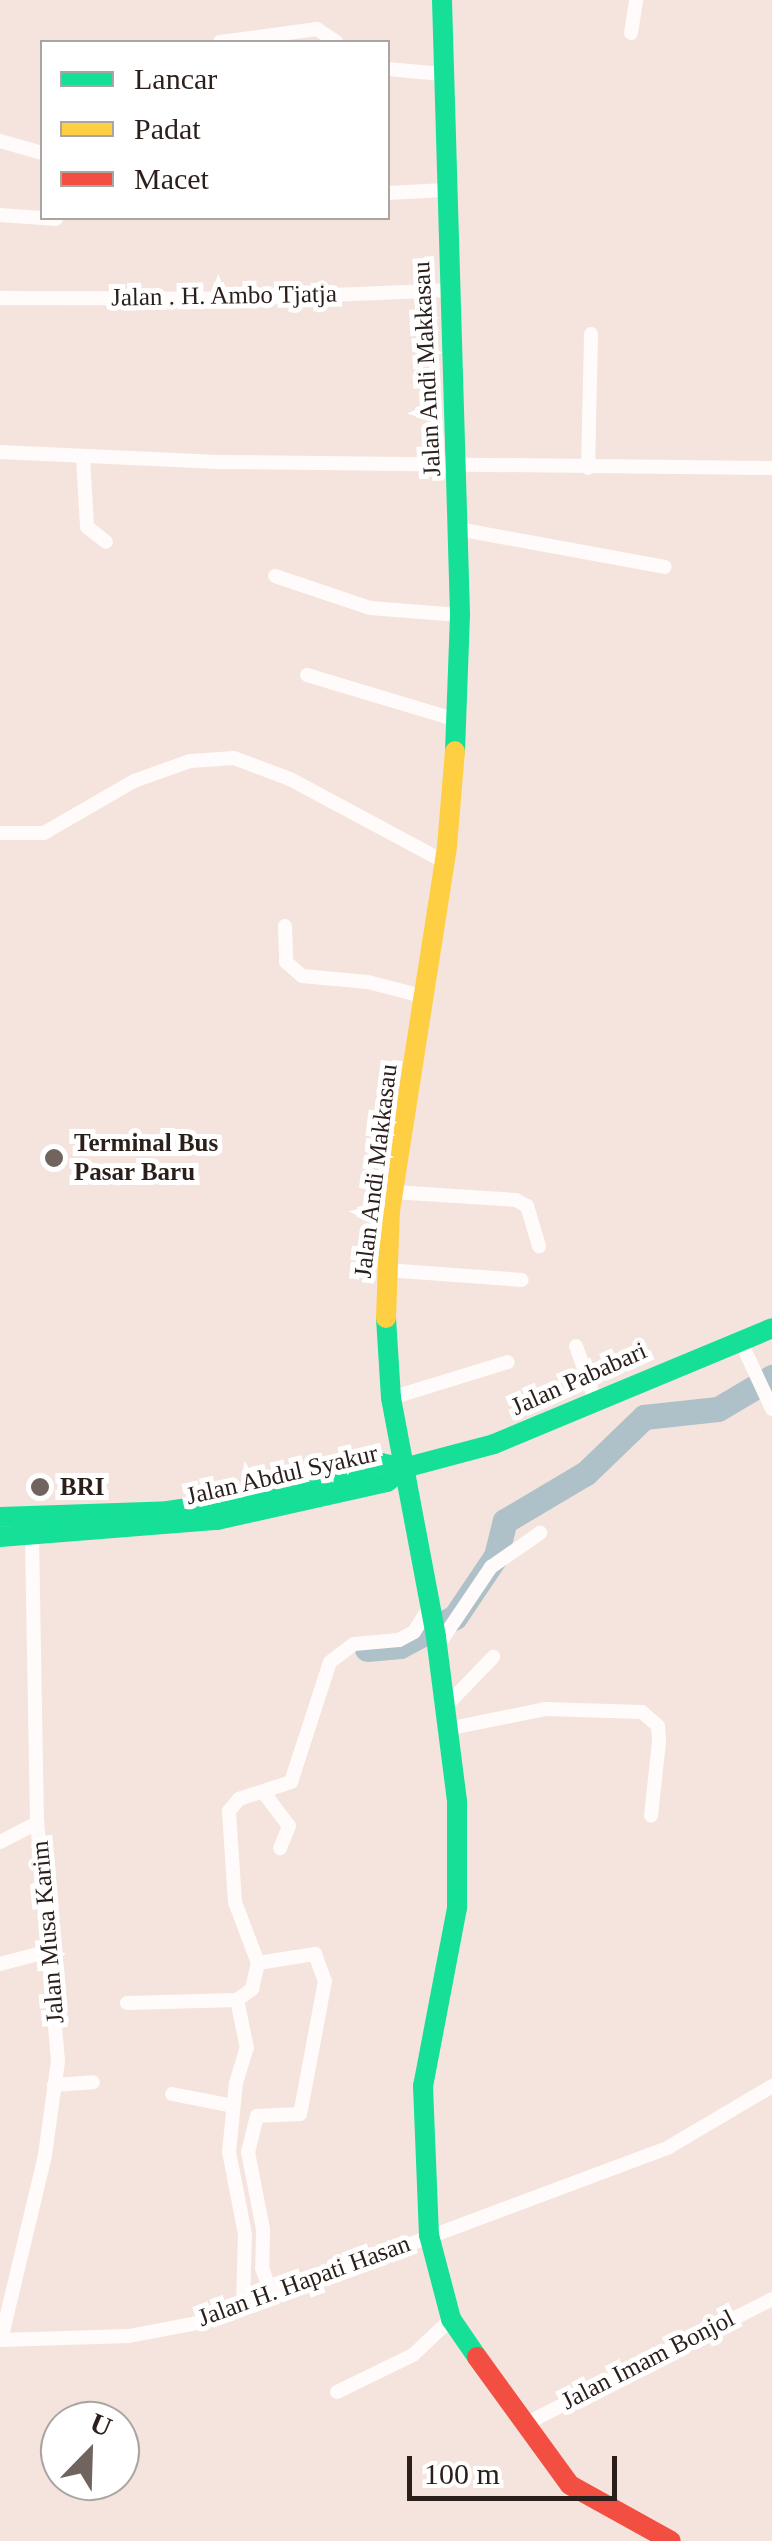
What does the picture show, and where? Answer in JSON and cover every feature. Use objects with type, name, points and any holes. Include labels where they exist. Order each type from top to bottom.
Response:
[{"type":"street","name":"Jalan Andi Makkasau","points":[[442,0],[444,190],[457,466],[457,720],[445,862],[393,1192],[386,1270],[390,1398],[433,1627],[457,1802],[458,1908],[423,2086],[429,2235],[451,2319],[546,2460],[570,2484],[670,2541]]},
{"type":"street","points":[[631,32],[636,0]]},
{"type":"street","points":[[235,40],[318,29],[333,40]]},
{"type":"street","points":[[390,69],[442,74]]},
{"type":"street","points":[[0,141],[40,152]]},
{"type":"street","points":[[390,193],[444,190]]},
{"type":"street","points":[[0,215],[40,217]]},
{"type":"street","name":"Jalan . H. Ambo Tjatja","points":[[0,298],[236,300],[448,290]]},
{"type":"street","points":[[588,468],[592,334]]},
{"type":"street","points":[[0,452],[457,466],[772,468]]},
{"type":"street","points":[[83,457],[87,527],[106,542]]},
{"type":"street","points":[[458,529],[665,567]]},
{"type":"street","points":[[275,576],[370,608],[460,615]]},
{"type":"street","points":[[307,676],[457,720]]},
{"type":"street","points":[[0,834],[44,833],[134,781],[190,762],[234,758],[290,779],[445,862]]},
{"type":"street","points":[[284,926],[286,962],[302,976],[368,982],[426,998]]},
{"type":"street","points":[[393,1192],[516,1200],[527,1206],[540,1246]]},
{"type":"street","points":[[386,1270],[522,1280]]},
{"type":"street","name":"Jalan Pababari","points":[[404,1468],[494,1444],[772,1328]]},
{"type":"street","points":[[740,1340],[772,1409]]},
{"type":"street","points":[[576,1346],[595,1400]]},
{"type":"street","points":[[390,1398],[508,1362]]},
{"type":"street","name":"Jalan Abdul Syakur","points":[[0,1537],[32,1526],[168,1512],[253,1498],[381,1463],[404,1468]]},
{"type":"street","name":"Jalan Abdul Syakur","points":[[0,1517],[32,1526]]},
{"type":"street","name":"Jalan Musa Karim","points":[[0,2340],[45,2155],[54,2085],[53,1950],[38,1823],[32,1526]]},
{"type":"street","points":[[126,2003],[237,2000],[252,1989],[258,1963],[236,1902],[230,1812],[239,1799],[267,1798],[293,1777],[293,1759],[330,1662],[354,1644],[433,1627],[492,1567],[540,1533]]},
{"type":"street","points":[[446,1718],[493,1658]]},
{"type":"street","points":[[446,1718],[546,1709],[642,1712],[658,1726],[660,1742],[651,1816]]},
{"type":"street","points":[[267,1798],[289,1826],[280,1848]]},
{"type":"street","points":[[0,1842],[38,1823]]},
{"type":"street","points":[[0,1964],[53,1950]]},
{"type":"street","points":[[172,2094],[242,2114],[300,2114],[324,1981],[315,1954],[258,1963]]},
{"type":"street","points":[[237,2000],[247,2048],[242,2114],[246,2163],[262,2215],[258,2302]]},
{"type":"street","points":[[54,2085],[93,2082]]},
{"type":"street","name":"Jalan H. Hapati Hasan","points":[[0,2340],[129,2336],[258,2302],[669,2148],[771,2089]]},
{"type":"street","points":[[242,2114],[229,2162],[258,2302]]},
{"type":"street","name":"Jalan Imam Bonjol","points":[[524,2424],[772,2299]]},
{"type":"street","points":[[337,2392],[413,2355],[451,2319]]},
{"type":"waterway","points":[[367,1649],[400,1646],[455,1617],[496,1556],[505,1521],[586,1473],[644,1417],[718,1409],[772,1377]]},
{"type":"traffic: fast","points":[[442,0],[460,615],[455,751]]},
{"type":"traffic: fast","points":[[386,1318],[391,1398],[436,1637],[457,1801],[457,1908],[423,2086],[429,2235],[451,2319],[477,2357]]},
{"type":"traffic: fast","points":[[0,1537],[217,1520],[387,1482],[404,1468],[494,1444],[772,1328]]},
{"type":"traffic: fast","points":[[0,1517],[168,1511],[253,1498],[381,1463],[404,1468]]},
{"type":"traffic: slow","points":[[386,1318],[390,1211],[447,846],[455,751]]},
{"type":"traffic: jam","points":[[477,2357],[570,2485],[671,2541]]},
{"type":"place","name":"Terminal Bus Pasar Baru","points":[[54,1158]]},
{"type":"place","name":"BRI","points":[[40,1487]]}]
